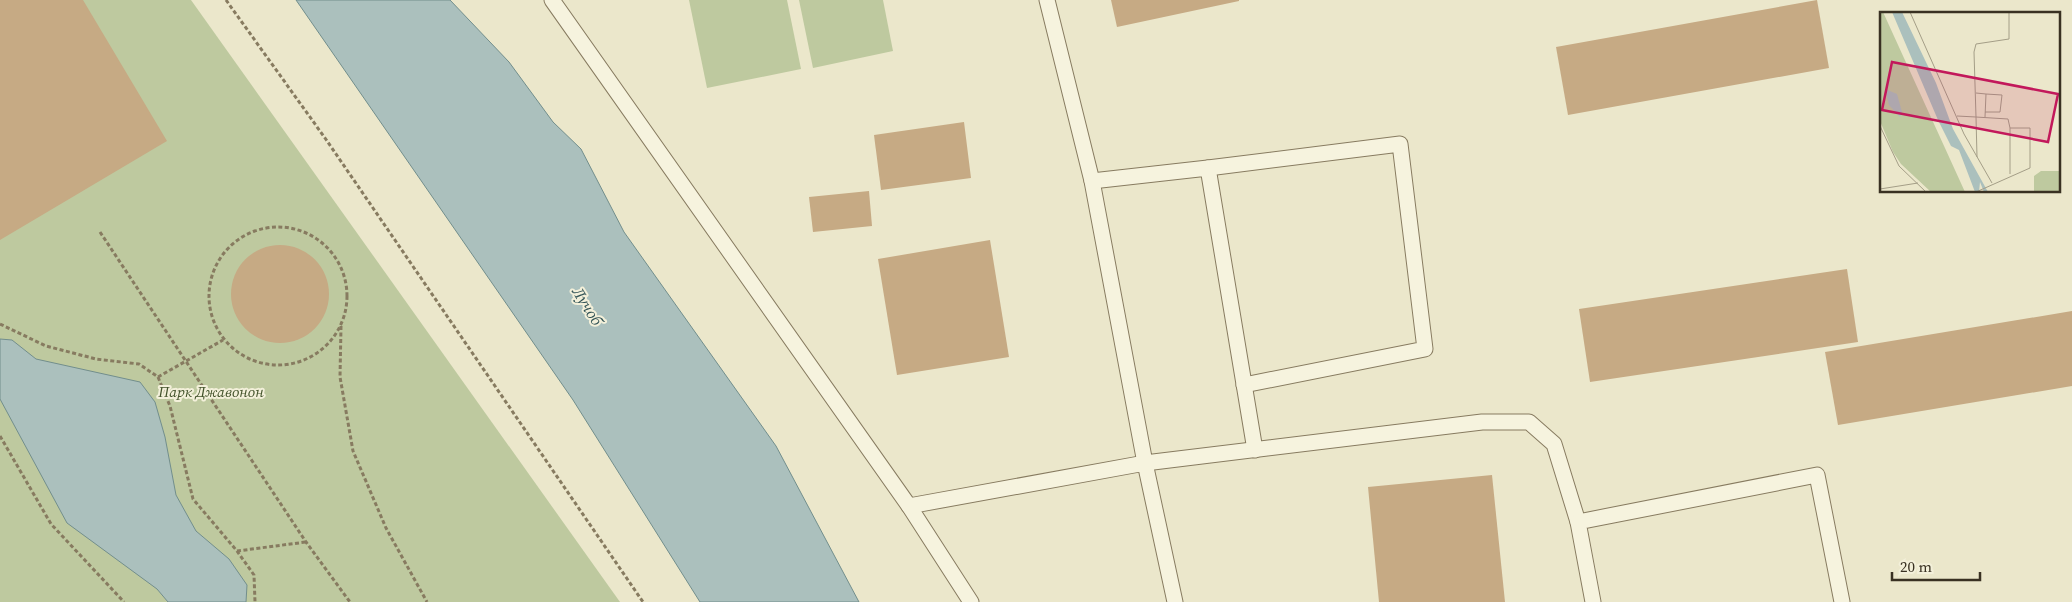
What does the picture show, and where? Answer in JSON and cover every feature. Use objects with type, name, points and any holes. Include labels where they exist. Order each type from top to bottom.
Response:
[{"type":"lane","points":[[552,0],[909,506],[971,602]]},
{"type":"lane","points":[[1047,0],[1092,181],[1145,463],[1175,602]]},
{"type":"lane","points":[[1092,181],[1400,144],[1425,349],[1244,385]]},
{"type":"lane","points":[[1208,168],[1255,450]]},
{"type":"lane","points":[[909,506],[1145,463],[1482,422],[1530,422],[1554,444],[1578,522],[1593,602]]},
{"type":"lane","points":[[1578,522],[1817,475],[1842,602]]},
{"type":"path","points":[[226,0],[325,138],[643,602]]},
{"type":"path","points":[[341,326],[328,344],[309,358],[287,365],[263,364],[241,355],[223,340],[212,319],[208,295],[212,272],[224,251],[242,236],[263,228],[285,226],[307,232],[325,244],[339,262],[347,282],[347,304],[341,326],[340,377],[353,451],[386,528],[427,602]]},
{"type":"path","points":[[100,232],[306,542],[350,602]]},
{"type":"path","points":[[0,324],[46,346],[96,359],[138,364],[158,377],[170,406],[193,499],[237,551],[254,575],[255,602]]},
{"type":"path","points":[[158,377],[223,340]]},
{"type":"path","points":[[0,436],[51,524],[124,602]]},
{"type":"path","points":[[237,551],[306,542]]},
{"type":"green space","name":"Парк Джавонон","points":[[0,0],[191,0],[620,602],[0,602]]},
{"type":"green space","points":[[689,0],[787,0],[801,69],[707,88]]},
{"type":"green space","points":[[799,0],[883,0],[893,51],[813,68]]},
{"type":"water","name":"Лучоб","points":[[296,0],[450,0],[509,62],[553,122],[581,149],[624,232],[776,446],[859,602],[700,602],[573,400]]},
{"type":"water","points":[[0,339],[12,340],[36,359],[140,382],[155,402],[165,437],[176,495],[196,531],[229,559],[247,585],[246,602],[168,602],[157,589],[67,523],[0,399]]},
{"type":"building","points":[[0,0],[83,0],[167,141],[0,240]]},
{"type":"building","points":[[1111,0],[1239,0],[1239,1],[1117,27]]},
{"type":"building","points":[[1817,0],[1829,68],[1568,115],[1556,47]]},
{"type":"building","points":[[964,122],[971,178],[881,190],[874,135]]},
{"type":"building","points":[[869,191],[872,226],[813,232],[809,197]]},
{"type":"building","points":[[990,240],[1009,357],[897,375],[878,259]]},
{"type":"building","points":[[280,245],[299,248],[315,259],[326,275],[329,294],[326,313],[315,329],[299,340],[280,343],[261,340],[245,329],[234,313],[231,294],[234,275],[245,259],[261,248]]},
{"type":"building","points":[[1847,269],[1858,342],[1590,382],[1579,309]]},
{"type":"building","points":[[2072,311],[2072,386],[1838,425],[1825,352]]},
{"type":"building","points":[[1492,475],[1505,602],[1379,602],[1368,487]]}]
